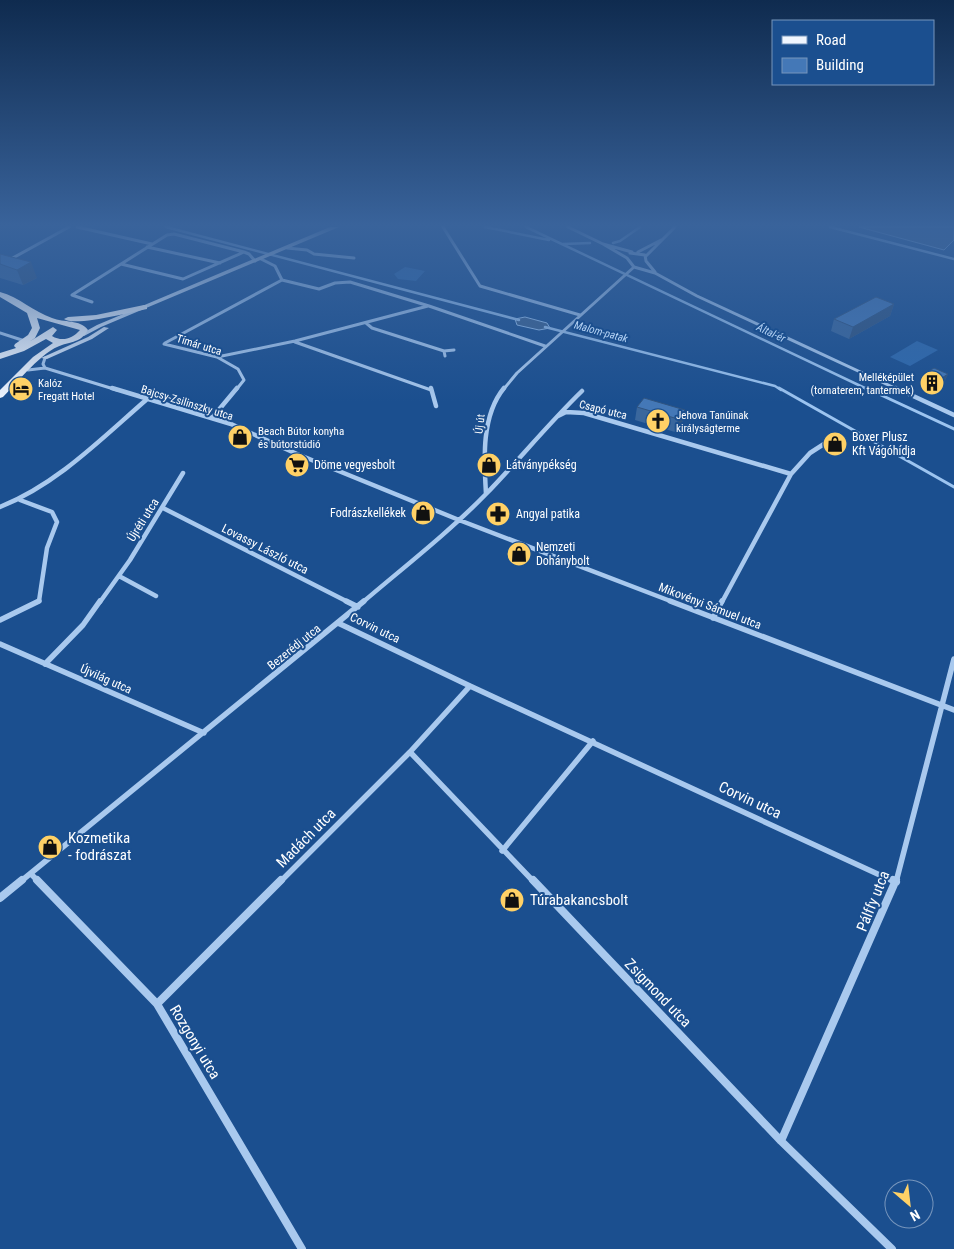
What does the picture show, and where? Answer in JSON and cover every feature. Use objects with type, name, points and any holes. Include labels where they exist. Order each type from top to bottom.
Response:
[{"type":"main road","points":[[0,395],[49,349],[62,342],[74,339],[81,330],[197,285]]},
{"type":"main road","points":[[0,294],[31,312],[54,322],[81,330]]},
{"type":"main road","points":[[31,312],[61,318],[79,319],[144,307]]},
{"type":"main road","points":[[14,381],[45,358],[90,338],[144,307]]},
{"type":"main road","points":[[31,312],[49,333],[50,339],[62,342]]},
{"type":"main road","points":[[0,355],[26,342],[36,328],[31,312]]},
{"type":"main road","points":[[0,355],[32,345],[49,333],[69,325]]},
{"type":"street","points":[[87,285],[72,295],[92,302]]},
{"type":"street","name":"Tímár utca","points":[[212,418],[244,380],[238,370],[217,357],[164,344],[272,285]]},
{"type":"street","points":[[303,285],[318,289],[329,285]]},
{"type":"street","points":[[361,285],[429,306],[545,346]]},
{"type":"street","points":[[480,285],[580,315]]},
{"type":"street","name":"Új út","points":[[486,494],[484,461],[491,409],[497,397],[517,373],[545,346],[613,285]]},
{"type":"street","points":[[677,285],[954,415]]},
{"type":"street","points":[[217,357],[366,324],[429,306]]},
{"type":"street","points":[[366,324],[372,328],[444,351],[454,350]]},
{"type":"street","points":[[0,333],[26,342]]},
{"type":"street","points":[[295,341],[306,347],[431,388],[436,406]]},
{"type":"street","points":[[444,351],[445,356]]},
{"type":"street","points":[[45,358],[43,361],[45,368]]},
{"type":"street","name":"Bajcsy-Zsilinszky utca","points":[[28,370],[45,368],[146,400],[212,418],[460,520]]},
{"type":"street","name":"Bezerédj utca","points":[[0,898],[358,607],[460,520],[555,417],[582,391]]},
{"type":"street","points":[[0,507],[20,500],[71,464],[146,400]]},
{"type":"street","name":"Csapó utca","points":[[555,417],[566,412],[584,413],[791,474]]},
{"type":"street","points":[[712,618],[791,474],[810,453],[827,442]]},
{"type":"street","name":"Újréti utca","points":[[45,664],[83,625],[163,508],[183,473]]},
{"type":"street","points":[[0,620],[39,602],[47,548],[57,522],[52,512],[20,500]]},
{"type":"street","name":"Lovassy László utca","points":[[163,508],[358,607]]},
{"type":"street","name":"Mikovényi Sámuel utca","points":[[460,520],[954,710]]},
{"type":"street","points":[[118,576],[156,596]]},
{"type":"street","name":"Corvin utca","points":[[338,623],[470,686],[896,882]]},
{"type":"street","name":"Újvilág utca","points":[[0,644],[204,733]]},
{"type":"street","name":"Pálffy utca","points":[[781,1141],[896,882],[954,659]]},
{"type":"street","name":"Madách utca","points":[[157,1004],[410,752],[470,686]]},
{"type":"street","points":[[502,851],[593,741]]},
{"type":"street","name":"Zsigmond utca","points":[[410,752],[502,851],[781,1141],[892,1249]]},
{"type":"street","name":"Rozgonyi utca","points":[[31,874],[157,1004],[302,1249]]},
{"type":"shaded area","points":[[525,317],[547,323],[550,328],[539,330],[517,325],[515,319]]},
{"type":"shaded area","points":[[917,341],[938,350],[910,366],[890,357]]},
{"type":"building","points":[[876,297],[894,304],[853,327],[834,319]]},
{"type":"building","points":[[934,368],[948,374],[937,381],[923,375]]},
{"type":"building","points":[[644,398],[685,410],[678,419],[637,407]]},
{"type":"waterway","name":"Malom-patak","points":[[387,285],[519,320]]},
{"type":"waterway","name":"Által-ér","points":[[649,285],[869,390]]},
{"type":"waterway","name":"Malom-patak","points":[[545,327],[775,386],[781,390]]},
{"type":"waterway","name":"Malom-patak","points":[[779,388],[954,487]]},
{"type":"waterway","name":"Által-ér","points":[[866,388],[954,429]]},
{"type":"place","name":"Melléképület (tornaterem, tantermek)","points":[[932,383]]},
{"type":"place","name":"Kalóz Fregatt Hotel","points":[[21,389]]},
{"type":"place","name":"Jehova Tanúinak királyságterme","points":[[658,421]]},
{"type":"place","name":"Beach Bútor konyha és bútorstúdió","points":[[240,437]]},
{"type":"place","name":"Boxer Plusz Kft Vágóhídja","points":[[835,444]]},
{"type":"place","name":"Döme vegyesbolt","points":[[297,465]]},
{"type":"place","name":"Látványpékség","points":[[489,465]]},
{"type":"place","name":"Fodrászkellékek","points":[[423,513]]},
{"type":"place","name":"Angyal patika","points":[[498,514]]},
{"type":"place","name":"Nemzeti Dohánybolt","points":[[519,554]]},
{"type":"place","name":"Kozmetika - fodrászat","points":[[50,847]]},
{"type":"place","name":"Túrabakancsbolt","points":[[512,900]]}]
